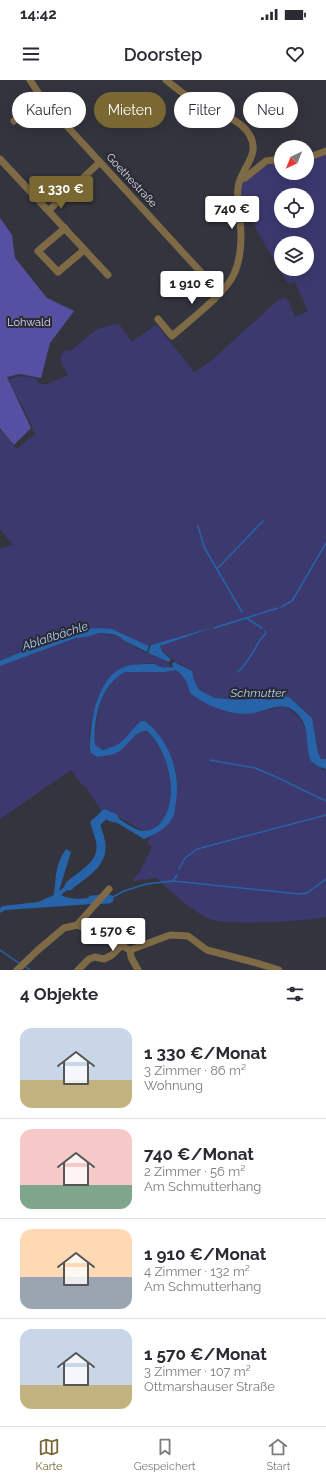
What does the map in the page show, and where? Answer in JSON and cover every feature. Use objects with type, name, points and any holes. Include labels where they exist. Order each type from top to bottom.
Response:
[{"type":"street","name":"Goethestraße","points":[[30,80],[38,92]]},
{"type":"street","points":[[158,319],[172,336],[220,293],[235,274],[239,257],[241,233],[238,188],[254,151],[253,142],[249,134],[238,123],[196,103],[166,80]]},
{"type":"street","name":"Goethestraße","points":[[69,128],[220,293]]},
{"type":"street","points":[[314,155],[326,151]]},
{"type":"street","points":[[0,159],[108,275]]},
{"type":"street","points":[[241,179],[245,178],[266,161],[274,160]]},
{"type":"street","points":[[48,210],[100,162]]},
{"type":"street","points":[[65,228],[38,251],[58,272],[84,250]]},
{"type":"street","points":[[17,970],[64,928],[77,925],[107,892]]},
{"type":"street","points":[[77,925],[130,950],[170,935],[188,936],[207,950],[279,970]]},
{"type":"street","points":[[78,970],[88,959],[95,957],[104,959],[112,955],[121,946]]},
{"type":"street","points":[[130,950],[131,957],[138,970]]},
{"type":"shaded area","points":[[326,155],[326,759],[320,758],[312,718],[289,697],[282,696],[269,700],[262,698],[238,700],[215,698],[199,690],[194,680],[194,676],[181,664],[174,662],[175,660],[169,658],[160,647],[166,643],[209,629],[157,645],[150,644],[149,646],[117,631],[93,629],[72,634],[0,661],[0,548],[13,545],[0,529],[0,429],[17,449],[35,434],[9,379],[21,376],[35,378],[40,384],[47,384],[68,375],[61,362],[61,354],[66,350],[70,351],[92,333],[103,327],[119,324],[132,342],[157,325],[194,372],[210,362],[278,300],[283,298],[288,300],[295,317],[308,311],[295,282],[288,284],[283,276],[314,276],[314,236],[274,236],[274,260],[260,236],[242,197],[240,189],[242,183],[247,178],[274,162],[274,180],[314,180],[314,159]]},
{"type":"shaded area","points":[[99,633],[120,637],[140,650],[169,662],[170,667],[162,667],[152,663],[129,666],[122,668],[112,675],[100,692],[92,717],[89,739],[90,748],[93,754],[98,757],[107,756],[119,751],[132,738],[144,731],[154,738],[161,750],[167,767],[170,784],[170,802],[166,817],[157,827],[143,831],[110,812],[103,813],[85,786],[83,786],[71,770],[0,819],[0,666],[76,638],[87,637]]},
{"type":"shaded area","points":[[176,670],[186,680],[190,693],[224,710],[242,713],[261,711],[283,706],[294,712],[301,720],[306,731],[311,761],[323,770],[326,769],[326,917],[266,922],[218,921],[203,916],[175,895],[157,878],[133,880],[140,871],[152,847],[147,843],[151,836],[166,826],[175,808],[177,797],[176,771],[168,750],[149,724],[134,728],[127,738],[119,745],[109,749],[100,748],[95,745],[98,712],[105,693],[110,685],[125,672],[165,672]]},
{"type":"green space","name":"Lohwald","points":[[0,218],[12,235],[15,258],[47,298],[74,311],[50,343],[41,378],[20,374],[7,377],[31,428],[14,445],[0,428]]},
{"type":"water","points":[[214,627],[160,646],[162,651],[171,660],[169,662],[148,653],[151,645]]},
{"type":"water","points":[[86,629],[112,629],[149,646],[147,652],[120,637],[112,634],[99,633],[87,637],[76,638],[0,666],[0,661],[28,649],[32,650]]},
{"type":"water","points":[[174,662],[192,671],[194,680],[199,690],[215,698],[238,700],[262,698],[269,700],[282,696],[289,697],[312,718],[318,752],[321,759],[326,759],[326,769],[319,767],[311,761],[303,722],[294,711],[288,708],[275,707],[246,714],[224,711],[209,705],[190,693],[186,680],[176,670],[165,672],[125,672],[109,685],[104,694],[95,725],[95,745],[103,750],[111,748],[121,742],[141,721],[145,721],[161,737],[171,757],[177,780],[176,802],[174,815],[168,825],[144,839],[109,818],[103,813],[110,812],[136,829],[147,831],[152,829],[161,823],[167,811],[171,787],[166,761],[161,749],[147,731],[138,733],[124,748],[114,754],[97,757],[91,753],[90,742],[92,721],[101,691],[106,682],[121,668],[131,665],[144,664],[155,664],[160,667],[173,667],[172,664]]},
{"type":"water","points":[[66,849],[71,852],[59,891],[77,877],[79,880],[61,895],[75,899],[99,897],[93,904],[5,910],[0,913],[0,908],[3,906],[38,902],[54,895],[58,866]]},
{"type":"waterway","points":[[217,569],[263,521]]},
{"type":"waterway","points":[[198,526],[204,547],[242,612]]},
{"type":"waterway","points":[[281,607],[292,601],[326,543]]},
{"type":"waterway","points":[[214,628],[278,608]]},
{"type":"waterway","points":[[246,618],[262,628]]},
{"type":"waterway","points":[[238,672],[248,661],[260,640],[266,633],[265,631]]},
{"type":"waterway","points":[[210,760],[255,768],[326,801]]},
{"type":"waterway","name":"Schmutter","points":[[97,822],[105,814],[114,818]]},
{"type":"waterway","points":[[179,869],[185,858],[197,849],[326,815]]},
{"type":"waterway","points":[[69,886],[90,870],[98,860],[101,842],[95,823]]},
{"type":"waterway","points":[[173,881],[177,875]]},
{"type":"waterway","points":[[109,899],[124,891],[146,884],[173,881],[299,894],[307,893],[326,879]]},
{"type":"waterway","points":[[92,900],[109,899]]},
{"type":"waterway","points":[[0,950],[19,963]]},
{"type":"waterway","points":[[26,967],[30,970]]},
{"type":"water label","name":"Ablaßbächle","points":[[55,636]]}]
